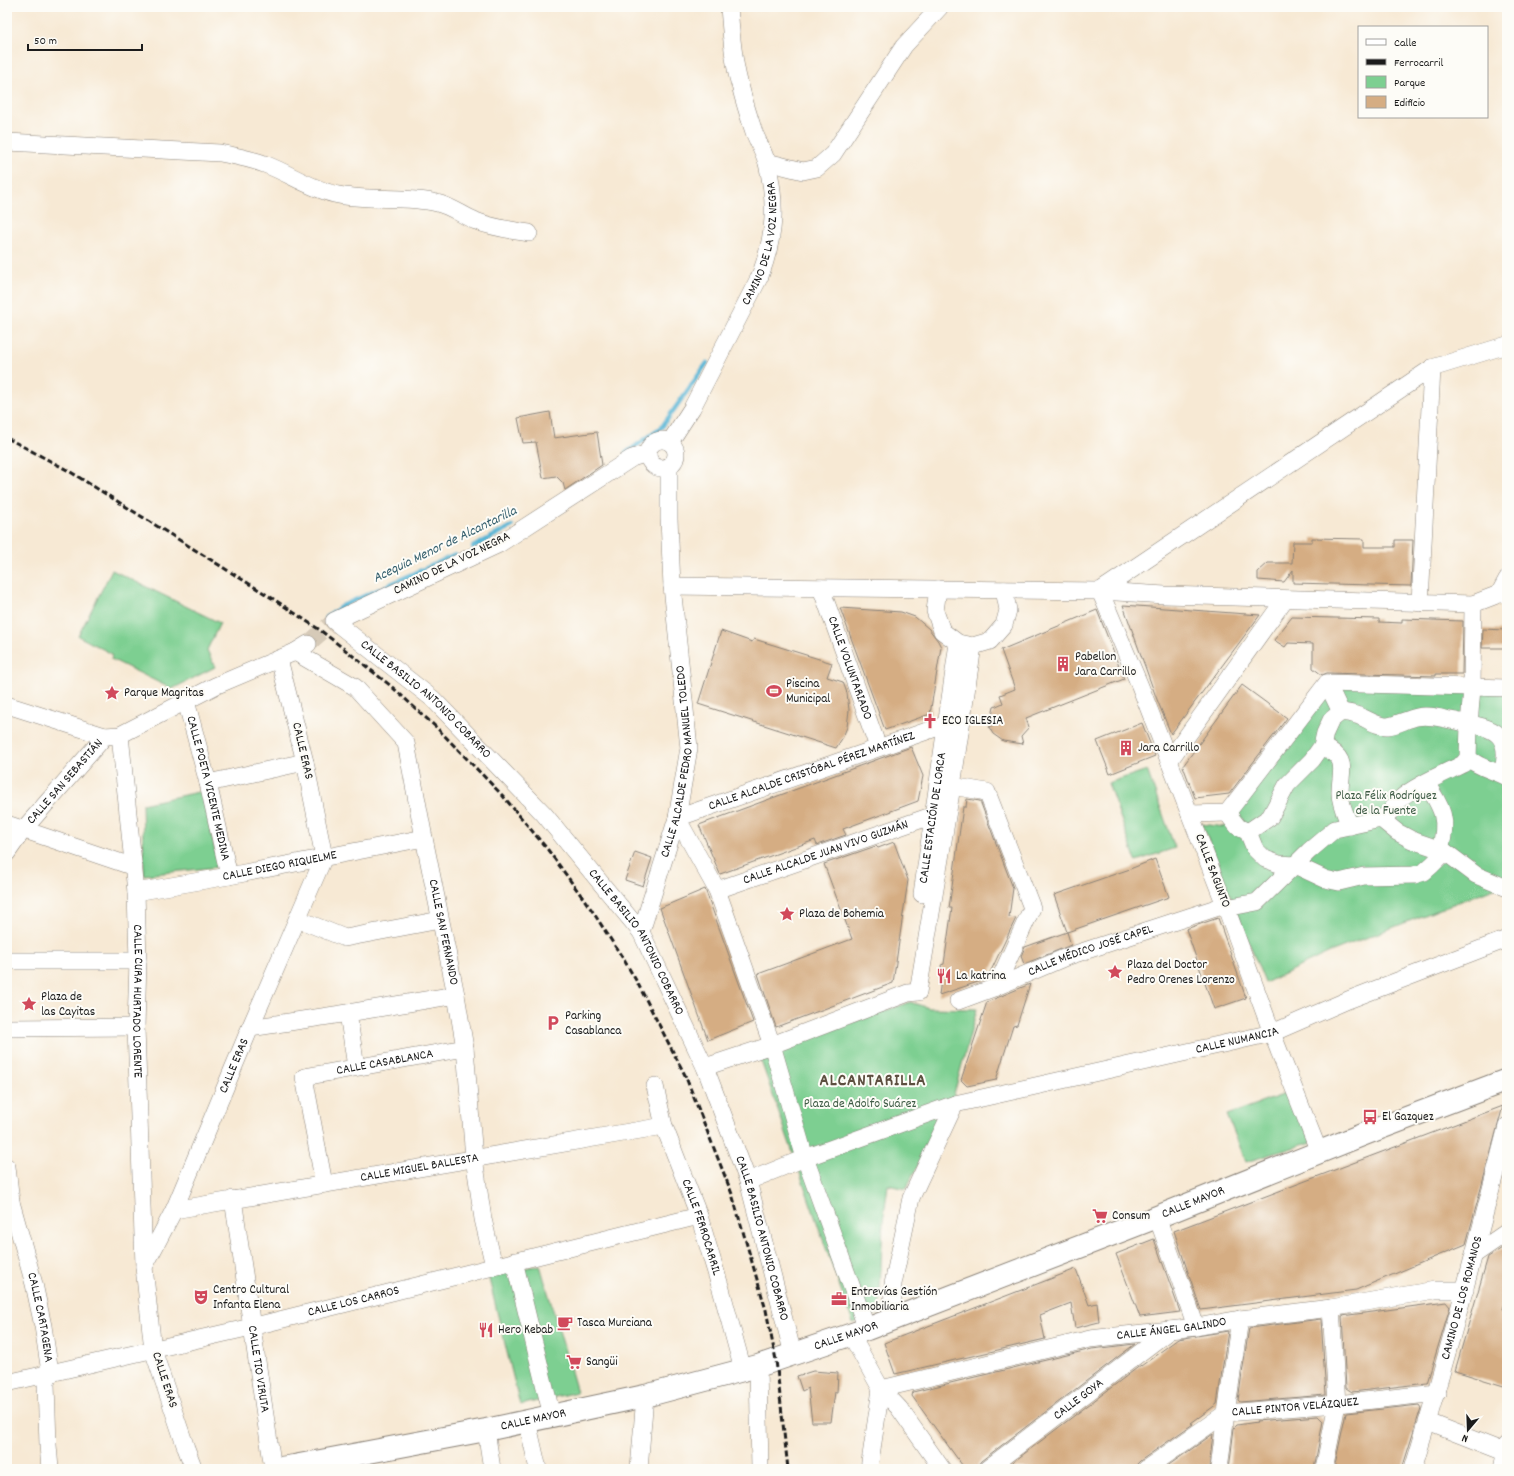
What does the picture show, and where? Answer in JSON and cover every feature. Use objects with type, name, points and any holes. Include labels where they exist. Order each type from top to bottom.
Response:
[{"type":"main road","name":"CALLE MAYOR","points":[[284,1468],[552,1416],[645,1396],[750,1368],[892,1320],[1319,1152],[1507,1080]]},
{"type":"street","name":"CAMINO DE LA VOZ NEGRA","points":[[670,442],[692,408],[760,276],[768,255],[773,234],[773,194],[767,162],[754,132],[739,83],[731,33],[729,7]]},
{"type":"street","points":[[767,162],[802,171],[817,168],[833,154],[904,46],[940,7]]},
{"type":"street","points":[[7,142],[220,153],[246,158],[268,165],[314,188],[334,194],[352,197],[439,203],[478,222],[529,233]]},
{"type":"street","points":[[1100,591],[1432,368],[1507,345]]},
{"type":"street","points":[[1420,602],[1432,368]]},
{"type":"street","points":[[659,440],[670,442],[676,450],[676,460],[669,467],[664,468],[654,466],[648,458],[650,447],[659,440]]},
{"type":"street","name":"CAMINO DE LA VOZ NEGRA","points":[[334,621],[499,544],[632,458],[648,453]]},
{"type":"street","name":"CALLE ALCALDE PEDRO MANUEL TOLEDO","points":[[641,932],[677,818],[689,748],[672,586],[669,519],[669,467]]},
{"type":"street","points":[[672,586],[1100,591],[1165,595],[1473,604],[1503,594],[1507,579]]},
{"type":"street","name":"CALLE VOLUNTARIADO","points":[[821,588],[878,747]]},
{"type":"street","points":[[938,589],[935,611],[942,631],[966,644],[990,641],[1004,625],[1008,610],[1004,590]]},
{"type":"street","name":"CALLE SAGUNTO","points":[[1100,591],[1140,686],[1190,814],[1272,1033],[1319,1152]]},
{"type":"street","points":[[1169,761],[1285,599]]},
{"type":"street","points":[[1473,604],[1472,688],[1468,758],[1463,764],[1426,783],[1400,800],[1388,816],[1381,819],[1397,832],[1412,840],[1443,851],[1476,875],[1507,888]]},
{"type":"street","name":"CALLE BASILIO ANTONIO COBARRO","points":[[334,621],[433,699],[544,814],[641,932],[706,1067],[748,1181],[793,1354]]},
{"type":"street","name":"CALLE ESTACIÓN DE LORCA","points":[[913,992],[934,815],[947,724],[966,644]]},
{"type":"street","name":"CALLE ESTACIÓN DE LORCA","points":[[913,992],[952,786],[966,644]]},
{"type":"street","name":"CALLE SAN SEBASTIÁN","points":[[7,853],[15,827],[113,736],[215,686],[301,648]]},
{"type":"street","name":"CALLE SAN FERNANDO","points":[[301,648],[355,687],[406,743],[456,995],[465,1048],[474,1158],[484,1219],[494,1266]]},
{"type":"street","name":"CALLE ERAS","points":[[194,1469],[153,1350],[144,1267],[174,1210],[250,1028],[324,857],[305,762],[279,659]]},
{"type":"street","points":[[1327,683],[1507,688]]},
{"type":"street","points":[[1327,683],[1341,712]]},
{"type":"street","points":[[1227,814],[1327,683]]},
{"type":"street","name":"CALLE POETA VICENTE MEDINA","points":[[186,701],[208,783],[229,876]]},
{"type":"street","points":[[7,705],[113,736]]},
{"type":"street","points":[[1248,832],[1270,817],[1287,785],[1312,760],[1322,746],[1325,733],[1331,720],[1341,712],[1357,715],[1375,723],[1387,726],[1417,717],[1435,716],[1486,727],[1502,738],[1506,747],[1507,756],[1505,776],[1484,768],[1468,758]]},
{"type":"street","name":"CALLE ALCALDE CRISTÓBAL PÉREZ MARTÍNEZ","points":[[677,818],[947,724]]},
{"type":"street","name":"CALLE CURA HURTADO LORENTE","points":[[113,736],[134,867],[136,892],[138,961],[136,1027],[144,1267]]},
{"type":"street","points":[[1322,746],[1336,754],[1341,762],[1342,774],[1340,794],[1350,826]]},
{"type":"street","points":[[208,783],[305,762]]},
{"type":"street","points":[[1190,814],[1227,814],[1238,827],[1248,832],[1255,849],[1265,859],[1279,864],[1295,866],[1325,879],[1339,882],[1364,876],[1414,875],[1424,872],[1432,865],[1443,851],[1445,820],[1438,803],[1426,783]]},
{"type":"street","points":[[952,786],[987,792],[1032,908],[996,987]]},
{"type":"street","name":"CALLE ALCALDE JUAN VIVO GUZMÁN","points":[[717,890],[934,815]]},
{"type":"street","points":[[677,818],[717,890],[772,1045],[805,1158],[859,1332],[881,1389],[899,1408],[942,1469]]},
{"type":"street","name":"CALLE MÉDICO JOSÉ CAPEL","points":[[958,1001],[1066,958],[1226,907],[1257,902],[1309,851],[1335,830],[1381,819]]},
{"type":"street","points":[[15,827],[134,867]]},
{"type":"street","name":"CALLE DIEGO RIQUELME","points":[[136,892],[229,876],[424,838]]},
{"type":"street","points":[[298,919],[345,938],[440,920]]},
{"type":"street","name":"CALLE NUMANCIA","points":[[748,1181],[805,1158],[955,1104],[1272,1033],[1348,1000],[1507,939]]},
{"type":"street","points":[[7,961],[138,961]]},
{"type":"street","points":[[706,1067],[772,1045],[913,992]]},
{"type":"street","points":[[250,1028],[456,995]]},
{"type":"street","points":[[348,1013],[356,1067]]},
{"type":"street","points":[[7,1028],[136,1027]]},
{"type":"street","name":"CALLE CASABLANCA","points":[[324,1184],[304,1077],[465,1048]]},
{"type":"street","name":"CALLE FERROCARRIL","points":[[655,1086],[664,1126],[699,1216],[721,1289],[750,1368],[760,1469]]},
{"type":"street","points":[[892,1320],[893,1284],[910,1198],[955,1104]]},
{"type":"street","name":"CALLE MIGUEL BALLESTA","points":[[174,1210],[664,1126]]},
{"type":"street","name":"CAMINO DE LOS ROMANOS","points":[[1413,1469],[1437,1393],[1475,1254],[1507,1126]]},
{"type":"street","name":"CALLE CARTAGENA","points":[[7,1167],[8,1199],[34,1284],[43,1326],[50,1372],[46,1383],[50,1469]]},
{"type":"street","name":"CALLE TIO VIRUTA","points":[[233,1199],[251,1327],[284,1468]]},
{"type":"street","name":"CALLE LOS CARROS","points":[[7,1383],[251,1327],[699,1216]]},
{"type":"street","points":[[1157,1217],[1196,1327]]},
{"type":"street","points":[[1475,1254],[1507,1232]]},
{"type":"street","points":[[514,1261],[552,1416]]},
{"type":"street","name":"CALLE ÁNGEL GALINDO","points":[[881,1389],[1090,1339],[1196,1327],[1240,1319],[1331,1308],[1435,1290],[1465,1290]]},
{"type":"street","points":[[1324,1469],[1337,1404],[1331,1308]]},
{"type":"street","points":[[1219,1469],[1240,1319]]},
{"type":"street","name":"CALLE GOYA","points":[[987,1469],[1170,1330]]},
{"type":"street","points":[[869,1469],[881,1389]]},
{"type":"street","name":"CALLE PINTOR VELÁZQUEZ","points":[[1146,1469],[1226,1413],[1337,1404],[1437,1393]]},
{"type":"street","points":[[639,1469],[645,1396]]},
{"type":"street","points":[[528,1421],[538,1469]]},
{"type":"street","points":[[1428,1422],[1506,1450],[1502,1469]]},
{"type":"street","points":[[486,1430],[492,1469]]},
{"type":"green space","points":[[112,570],[220,623],[207,650],[215,667],[172,689],[111,659],[112,654],[78,636]]},
{"type":"green space","name":"Plaza Félix Rodríguez de la Fuente","points":[[1327,683],[1507,691],[1507,891],[1499,886],[1330,952],[1265,983],[1202,824],[1225,827]]},
{"type":"green space","points":[[1147,770],[1175,848],[1136,861],[1108,783]]},
{"type":"green space","points":[[203,791],[218,867],[144,875],[142,804]]},
{"type":"green space","name":"Plaza de Adolfo Suárez","points":[[910,1002],[929,1008],[977,1009],[954,1094],[906,1189],[888,1185],[883,1222],[879,1313],[853,1323],[759,1055]]},
{"type":"green space","points":[[1291,1092],[1312,1142],[1246,1162],[1227,1115]]},
{"type":"green space","points":[[540,1265],[577,1392],[520,1405],[488,1275]]},
{"type":"building","points":[[550,412],[554,438],[597,432],[602,465],[565,490],[563,483],[556,476],[543,478],[536,442],[523,443],[518,418]]},
{"type":"building","points":[[1312,538],[1364,539],[1364,547],[1395,547],[1395,540],[1413,540],[1411,586],[1293,583],[1293,570],[1284,582],[1258,580],[1258,572],[1268,563],[1292,563],[1293,542],[1312,542]]},
{"type":"building","points":[[1123,605],[1260,615],[1171,734],[1156,697]]},
{"type":"building","points":[[840,608],[901,612],[915,617],[929,629],[941,647],[930,714],[885,730]]},
{"type":"building","name":"Pabellon Jara Carrillo","points":[[1097,610],[1124,679],[1026,718],[1029,727],[1021,736],[1023,744],[1003,741],[993,734],[989,727],[993,725],[992,716],[994,707],[1003,703],[1000,695],[1015,689],[1001,650]]},
{"type":"building","points":[[1292,617],[1379,619],[1379,622],[1402,623],[1402,619],[1463,621],[1462,674],[1436,674],[1436,676],[1327,673],[1322,675],[1313,668],[1313,644],[1288,643],[1285,647],[1274,640]]},
{"type":"building","points":[[1483,629],[1506,630],[1507,648],[1482,648]]},
{"type":"building","name":"Piscina Municipal","points":[[721,631],[752,642],[754,639],[832,663],[827,677],[843,682],[847,693],[849,710],[847,727],[836,748],[698,704]]},
{"type":"building","points":[[1242,685],[1287,718],[1229,794],[1195,798],[1183,766]]},
{"type":"building","name":"Jara Carrillo","points":[[1142,723],[1155,756],[1110,774],[1097,741]]},
{"type":"building","points":[[911,747],[923,776],[918,801],[843,829],[846,835],[817,845],[815,840],[720,874],[699,825]]},
{"type":"building","points":[[967,799],[980,801],[1013,888],[1009,917],[1016,918],[987,979],[939,995],[942,972],[941,965],[944,964],[952,908],[949,908],[963,807],[966,807]]},
{"type":"building","points":[[894,842],[908,880],[893,983],[776,1027],[758,974],[852,939],[824,864],[876,846],[878,848]]},
{"type":"building","points":[[635,852],[652,858],[643,886],[625,880]]},
{"type":"building","points":[[1155,859],[1169,897],[1067,932],[1054,895]]},
{"type":"building","points":[[705,889],[753,1022],[708,1040],[660,908]]},
{"type":"building","points":[[1218,918],[1246,998],[1214,1009],[1186,929]]},
{"type":"building","points":[[1067,932],[1071,945],[1024,964],[1021,956],[1025,947]]},
{"type":"building","points":[[1030,984],[1017,1025],[1013,1026],[996,1080],[967,1086],[961,1080],[987,1002]]},
{"type":"building","points":[[1503,1106],[1466,1244],[1356,1290],[1201,1310],[1174,1231]]},
{"type":"building","points":[[1154,1239],[1180,1312],[1140,1317],[1116,1254]]},
{"type":"building","points":[[1507,1245],[1507,1297],[1503,1309],[1507,1311],[1507,1387],[1455,1371],[1488,1257]]},
{"type":"building","points":[[1076,1269],[1089,1305],[1097,1303],[1099,1322],[1075,1328],[1071,1303],[1040,1315],[1045,1339],[895,1374],[884,1343]]},
{"type":"building","points":[[1446,1302],[1450,1307],[1427,1383],[1352,1392],[1346,1388],[1342,1316]]},
{"type":"building","points":[[1321,1319],[1326,1395],[1240,1402],[1238,1400],[1249,1328]]},
{"type":"building","points":[[1228,1331],[1217,1404],[1191,1423],[1193,1424],[1140,1461],[1137,1464],[1136,1469],[1004,1469],[1141,1365],[1178,1339]]},
{"type":"building","points":[[1135,1344],[981,1461],[977,1469],[965,1469],[912,1396],[913,1392],[1092,1349]]},
{"type":"building","points":[[813,1371],[838,1373],[837,1392],[835,1392],[831,1422],[812,1422],[808,1388],[802,1391],[797,1376]]},
{"type":"building","points":[[1419,1405],[1421,1408],[1402,1469],[1334,1469],[1346,1413]]},
{"type":"building","points":[[1318,1416],[1323,1421],[1314,1469],[1229,1469],[1234,1428],[1237,1425],[1257,1422],[1256,1421]]},
{"type":"building","points":[[1213,1434],[1209,1469],[1163,1469]]},
{"type":"waterway","name":"Acequia Menor de Alcantarilla","points":[[626,453],[661,428],[707,363]]},
{"type":"waterway","name":"Acequia Menor de Alcantarilla","points":[[473,547],[512,526]]},
{"type":"waterway","name":"Acequia Menor de Alcantarilla","points":[[326,618],[342,606],[455,555]]},
{"type":"tunnel","points":[[308,644],[334,621]]},
{"type":"railway","points":[[7,438],[69,471],[275,600],[320,630],[391,686],[437,728],[503,796],[548,850],[591,909],[637,982],[685,1075],[732,1194],[766,1310],[776,1360],[788,1469]]},
{"type":"place","name":"Pabellon Jara Carrillo","points":[[1063,664]]},
{"type":"place","name":"Piscina Municipal","points":[[774,691]]},
{"type":"place","name":"Parque Magritas","points":[[112,693]]},
{"type":"place","name":"ECO IGLESIA","points":[[930,721]]},
{"type":"place","name":"Jara Carrillo","points":[[1126,748]]},
{"type":"place","name":"Plaza de Bohemia","points":[[787,914]]},
{"type":"place","name":"Plaza del Doctor Pedro Orenes Lorenzo","points":[[1115,972]]},
{"type":"place","name":"La katrina","points":[[944,976]]},
{"type":"place","name":"Plaza de las Cayitas","points":[[29,1004]]},
{"type":"place","name":"Parking Casablanca","points":[[553,1023]]},
{"type":"place","name":"El Gazquez","points":[[1370,1117]]},
{"type":"place","name":"Consum","points":[[1100,1216]]},
{"type":"place","name":"Centro Cultural Infanta Elena","points":[[201,1297]]},
{"type":"place","name":"Entrevías Gestión Inmobiliaria","points":[[839,1299]]},
{"type":"place","name":"Tasca Murciana","points":[[565,1323]]},
{"type":"place","name":"Hero Kebab","points":[[486,1330]]},
{"type":"place","name":"Sangüi","points":[[574,1362]]},
{"type":"district","name":"ALCANTARILLA","points":[[873,1082]]}]
